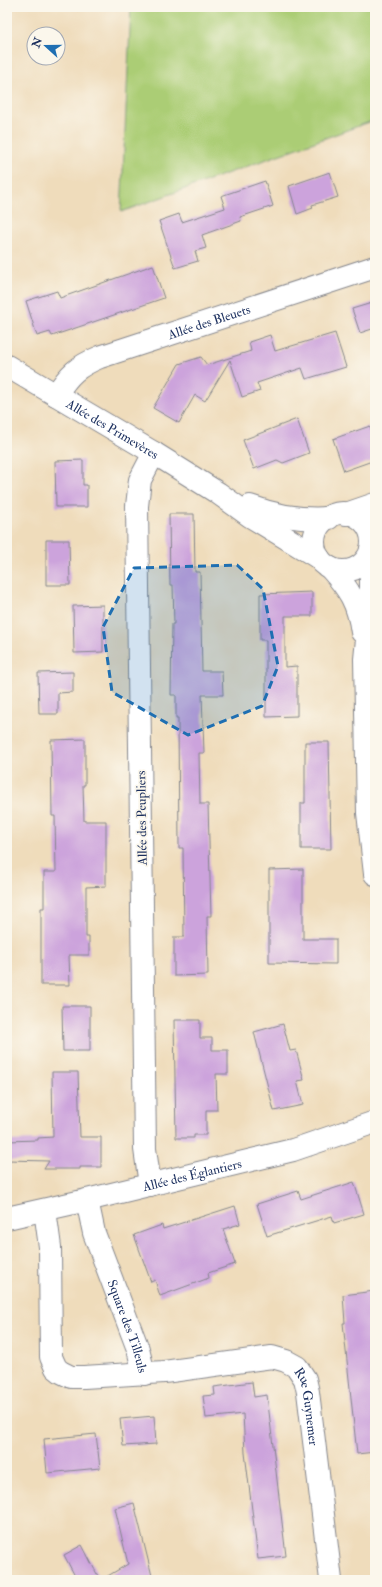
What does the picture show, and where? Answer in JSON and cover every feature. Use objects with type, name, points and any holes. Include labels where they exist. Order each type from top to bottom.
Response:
[{"type":"street","name":"Allée des Bleuets","points":[[56,395],[65,380],[71,374],[81,366],[96,359],[375,267]]},
{"type":"street","name":"Allée des Primevères","points":[[7,366],[218,493],[250,516],[324,563]]},
{"type":"street","name":"Allée des Peupliers","points":[[150,1185],[145,1149],[137,506],[140,480],[154,454]]},
{"type":"street","name":"Allée des Primevères","points":[[218,493],[259,510],[280,515],[306,518],[337,516]]},
{"type":"street","points":[[375,504],[337,516],[320,525],[315,536],[315,547],[324,563],[347,588],[356,604],[360,622],[365,659],[371,744],[368,813],[375,874]]},
{"type":"street","points":[[337,516],[356,517],[367,527],[372,538],[371,600],[365,659]]},
{"type":"street","points":[[324,563],[344,571],[355,568],[364,562],[372,538]]},
{"type":"street","name":"Allée des Églantiers","points":[[7,1218],[293,1150],[375,1122]]},
{"type":"street","name":"Square des Tilleuls","points":[[45,1210],[50,1247],[50,1350],[53,1363],[61,1372],[77,1377],[144,1374],[138,1349],[94,1233],[87,1200]]},
{"type":"street","name":"Rue Guynemer","points":[[144,1374],[272,1357],[286,1361],[297,1367],[305,1379],[308,1392],[331,1580]]},
{"type":"highlighted area","points":[[237,565],[263,589],[278,666],[262,706],[188,735],[112,692],[103,627],[134,568]]},
{"type":"green space","points":[[131,7],[375,7],[375,120],[121,212]]},
{"type":"building","points":[[330,172],[338,197],[312,205],[313,208],[297,214],[289,186]]},
{"type":"building","points":[[265,181],[273,206],[240,217],[241,221],[202,235],[206,248],[195,251],[198,261],[175,268],[159,221],[179,214],[182,222],[225,208],[221,196]]},
{"type":"building","points":[[153,265],[164,298],[52,336],[50,332],[37,336],[26,301],[57,291],[60,298]]},
{"type":"building","points":[[375,302],[375,328],[360,333],[352,309]]},
{"type":"building","points":[[335,333],[346,367],[306,379],[302,368],[257,383],[260,391],[242,397],[230,360],[205,401],[195,395],[179,423],[153,408],[179,364],[201,357],[207,365],[251,351],[249,342],[270,335],[275,351]]},
{"type":"building","points":[[297,419],[309,453],[283,463],[277,460],[254,469],[243,440]]},
{"type":"building","points":[[370,426],[375,440],[375,460],[344,471],[333,439]]},
{"type":"building","points":[[83,460],[83,485],[87,485],[87,507],[56,507],[55,461]]},
{"type":"building","points":[[169,514],[194,514],[195,572],[200,572],[202,671],[222,671],[223,695],[202,695],[204,753],[199,753],[200,804],[208,804],[211,916],[207,916],[208,975],[174,976],[174,937],[184,937],[183,848],[179,848],[178,718],[176,718],[176,695],[171,695],[172,624],[174,624],[173,585],[170,585]]},
{"type":"building","points":[[46,540],[69,540],[70,585],[46,585]]},
{"type":"building","points":[[312,592],[312,616],[285,616],[285,667],[297,666],[297,716],[266,717],[266,640],[260,640],[260,594]]},
{"type":"building","points":[[103,605],[103,652],[74,653],[73,606]]},
{"type":"building","points":[[73,672],[73,692],[58,693],[58,714],[39,714],[38,673]]},
{"type":"building","points":[[85,739],[85,785],[83,785],[84,821],[106,821],[106,886],[86,887],[86,937],[89,937],[89,955],[69,955],[70,985],[41,985],[41,908],[44,908],[44,872],[56,872],[55,816],[52,816],[51,740]]},
{"type":"building","points":[[305,742],[329,742],[331,849],[301,849],[301,803],[305,803]]},
{"type":"building","points":[[303,869],[303,939],[336,939],[336,964],[269,963],[269,870]]},
{"type":"building","points":[[62,1006],[90,1006],[90,1051],[63,1051]]},
{"type":"building","points":[[174,1020],[200,1020],[200,1038],[212,1038],[212,1050],[228,1050],[228,1074],[216,1074],[217,1110],[206,1110],[206,1135],[194,1135],[194,1138],[176,1138]]},
{"type":"building","points":[[283,1024],[290,1051],[296,1050],[304,1080],[297,1081],[303,1105],[274,1111],[254,1032]]},
{"type":"building","points":[[52,1072],[78,1072],[80,1137],[101,1137],[101,1167],[80,1167],[80,1169],[44,1169],[49,1161],[7,1160],[7,1141],[38,1140],[38,1138],[53,1137]]},
{"type":"building","points":[[354,1182],[364,1214],[334,1223],[332,1216],[267,1236],[257,1204],[298,1191],[301,1199]]},
{"type":"building","points":[[235,1206],[240,1224],[223,1229],[235,1264],[208,1273],[209,1278],[160,1296],[155,1280],[151,1282],[134,1235],[162,1225],[163,1229]]},
{"type":"building","points":[[375,1291],[375,1452],[357,1454],[343,1323],[345,1323],[343,1295]]},
{"type":"building","points":[[252,1382],[254,1397],[267,1395],[286,1556],[258,1559],[245,1453],[243,1414],[206,1418],[203,1396],[215,1395],[214,1387]]},
{"type":"building","points":[[154,1416],[156,1444],[123,1446],[120,1419]]},
{"type":"building","points":[[96,1434],[100,1468],[47,1473],[44,1439]]},
{"type":"building","points":[[134,1503],[153,1580],[101,1580],[128,1564],[115,1508]]},
{"type":"building","points":[[82,1545],[100,1580],[77,1580],[64,1555]]}]
